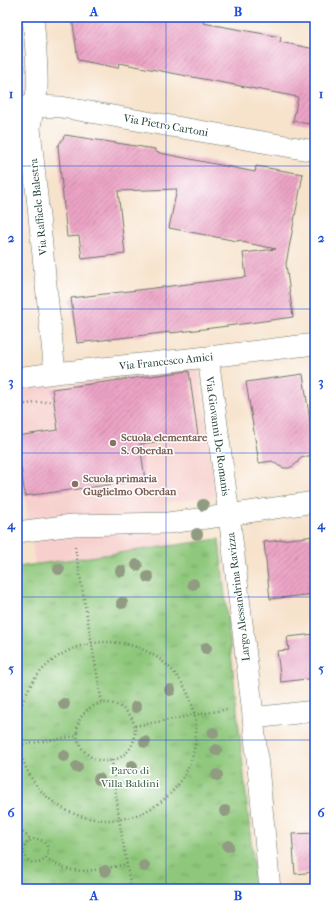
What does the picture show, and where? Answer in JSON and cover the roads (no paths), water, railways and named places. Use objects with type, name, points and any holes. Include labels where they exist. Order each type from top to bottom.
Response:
[{"type":"street","name":"Via Raffaele Balestra","points":[[33,17],[37,68],[36,90],[26,107],[31,119],[30,128],[55,372]]},
{"type":"street","name":"Via Pietro Cartoni","points":[[26,107],[61,107],[315,151]]},
{"type":"street","name":"Via Francesco Amici","points":[[17,378],[55,372],[208,357],[315,344]]},
{"type":"street","name":"Via Giovanni De Romanis","points":[[208,357],[229,516]]},
{"type":"street","points":[[17,532],[73,525],[168,523],[229,516],[315,502]]},
{"type":"street","name":"Largo Alessandrina Ravizza","points":[[229,516],[252,712],[270,889]]},
{"type":"street","points":[[252,712],[315,711]]},
{"type":"place","name":"Scuola elementare S. Oberdan","points":[[113,443]]},
{"type":"place","name":"Scuola primaria Guglielmo Oberdan","points":[[75,484]]},
{"type":"park label","name":"Parco di Villa Baldini","points":[[130,776]]}]
